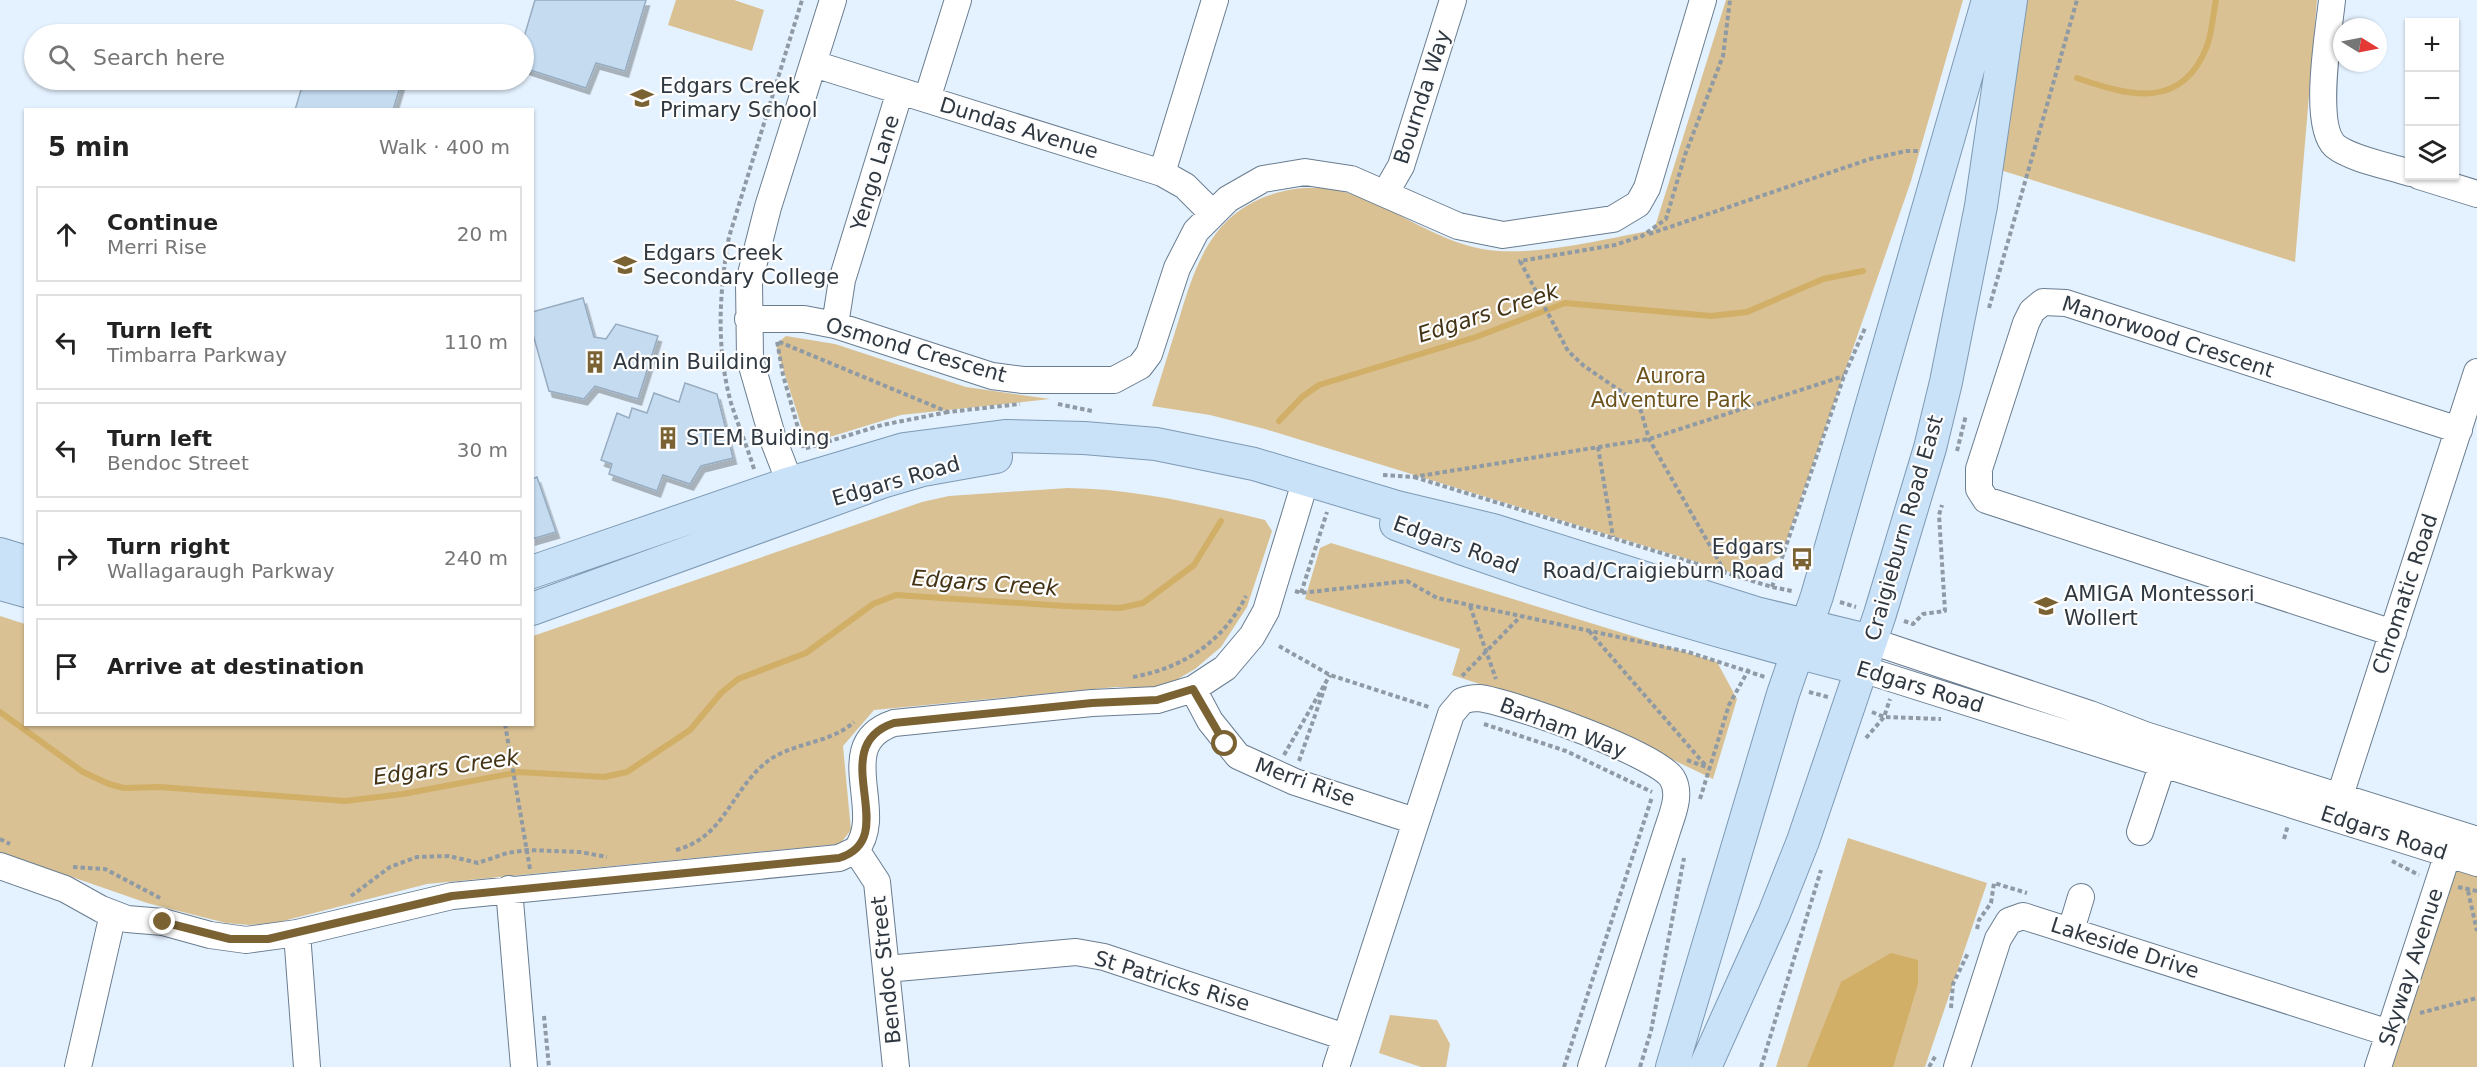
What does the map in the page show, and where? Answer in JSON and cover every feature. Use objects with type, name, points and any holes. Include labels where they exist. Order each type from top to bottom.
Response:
[{"type":"main road","points":[[1672,1067],[1801,639],[1817,596],[1988,0]]},
{"type":"main road","name":"Craigieburn Road East","points":[[1705,1067],[1778,904],[1810,821],[1867,655],[1930,448],[1946,381],[1981,206],[2011,0]]},
{"type":"main road","name":"Edgars Road","points":[[534,608],[904,449],[1005,436],[1084,438],[1155,444],[1208,453],[1497,561],[1765,615],[1801,639],[1867,655]]},
{"type":"main road","name":"Edgars Road","points":[[534,571],[795,497]]},
{"type":"main road","points":[[0,554],[24,561]]},
{"type":"main road","points":[[0,584],[24,590]]},
{"type":"street","points":[[795,497],[757,390],[750,359],[748,319],[753,259],[833,0]]},
{"type":"street","points":[[927,99],[958,0]]},
{"type":"street","points":[[1162,173],[1215,0]]},
{"type":"street","name":"Bournda Way","points":[[1386,192],[1401,166],[1453,0]]},
{"type":"street","name":"Osmond Crescent","points":[[748,319],[804,319],[835,325],[992,376],[1023,380],[1114,380],[1140,366],[1149,354],[1184,252],[1196,231],[1212,213],[1244,188],[1263,179],[1285,174],[1331,174],[1386,192],[1458,226],[1503,235],[1602,222],[1628,213],[1638,204],[1647,188],[1703,0]]},
{"type":"street","points":[[2332,0],[2322,112],[2328,136],[2343,151],[2405,171]]},
{"type":"street","name":"Dundas Avenue","points":[[814,64],[1162,173],[1185,186],[1212,213]]},
{"type":"street","name":"Yengo Lane","points":[[835,325],[842,280],[900,91]]},
{"type":"street","points":[[2432,180],[2477,194]]},
{"type":"street","name":"Manorwood Crescent","points":[[2392,633],[1986,500],[1979,489],[1980,469],[2026,323],[2032,311],[2043,302],[2066,303],[2459,430]]},
{"type":"street","name":"Chromatic Road","points":[[2337,806],[2477,372]]},
{"type":"street","points":[[0,866],[65,889],[127,919],[163,922],[230,939],[268,939],[441,898],[509,888],[839,858],[856,850],[867,831],[862,765],[869,740],[884,726],[894,723],[1092,703],[1157,700],[1193,689],[1225,668],[1252,636],[1266,610],[1312,491]]},
{"type":"street","name":"Edgars Road","points":[[1867,655],[2163,763],[2337,806],[2460,842],[2477,863]]},
{"type":"street","name":"Edgars Road","points":[[1867,655],[2090,714],[2337,806]]},
{"type":"street","name":"Merri Rise","points":[[1193,689],[1210,721],[1238,756],[1295,782],[1415,821]]},
{"type":"street","name":"Barham Way","points":[[1437,707],[1479,698],[1583,731],[1666,771],[1675,785],[1676,800]]},
{"type":"street","points":[[1336,1067],[1415,821],[1437,707]]},
{"type":"street","points":[[2140,832],[2163,763]]},
{"type":"street","points":[[1591,1067],[1676,800]]},
{"type":"street","name":"Skyway Avenue","points":[[2378,1067],[2397,1008],[2460,842]]},
{"type":"street","name":"Bendoc Street","points":[[856,850],[877,882],[896,1067]]},
{"type":"street","points":[[509,888],[524,1067]]},
{"type":"street","points":[[2071,930],[2081,897]]},
{"type":"street","points":[[78,1067],[113,914]]},
{"type":"street","name":"Lakeside Drive","points":[[1957,1067],[2003,927],[2009,921],[2023,916],[2389,1033]]},
{"type":"street","points":[[297,933],[307,1067]]},
{"type":"street","name":"St Patricks Rise","points":[[886,969],[1076,952],[1104,957],[1345,1037]]},
{"type":"path","points":[[1642,236],[1658,227],[1670,210],[1685,155],[1723,56],[1730,0]]},
{"type":"path","points":[[1765,615],[1726,573],[1648,439],[1641,411],[1628,396],[1584,366],[1568,351],[1520,261],[1606,247],[1712,214],[1870,159],[1906,151],[1929,151]]},
{"type":"path","points":[[1564,1067],[1676,800],[1709,768],[1730,705],[1749,670],[1844,376],[1868,322]]},
{"type":"path","points":[[948,412],[777,341],[783,375],[804,449],[882,425],[948,412],[1023,404]]},
{"type":"path","points":[[1381,475],[1413,477],[1648,439],[1844,376]]},
{"type":"path","points":[[1055,404],[1095,412]]},
{"type":"path","points":[[1598,447],[1613,537]]},
{"type":"path","points":[[1413,477],[1726,573]]},
{"type":"path","points":[[1301,593],[1312,491]]},
{"type":"path","points":[[1459,679],[1472,669],[1520,617]]},
{"type":"path","points":[[1588,630],[1696,757],[1709,768]]},
{"type":"path","points":[[1279,646],[1330,675],[1437,707],[1566,751],[1676,800]]},
{"type":"path","points":[[1283,755],[1330,675]]},
{"type":"path","points":[[1299,761],[1330,675]]},
{"type":"path","points":[[1864,740],[1884,717]]},
{"type":"path","points":[[504,726],[525,837]]},
{"type":"path","points":[[2284,839],[2289,824]]},
{"type":"path","points":[[1640,1067],[1651,1031],[1686,848]]},
{"type":"path","points":[[1761,1067],[1823,864]]},
{"type":"path","points":[[2468,890],[2477,931]]},
{"type":"path","points":[[2397,1008],[2415,1014],[2477,998]]},
{"type":"green space","points":[[676,0],[734,0],[764,10],[752,51],[668,25]]},
{"type":"green space","name":"Aurora Adventure Park","points":[[1726,0],[1963,0],[1911,181],[1781,556],[1743,576],[1265,429],[1210,415],[1152,406],[1192,278],[1210,242],[1222,226],[1237,213],[1254,202],[1276,193],[1303,188],[1321,188],[1348,193],[1382,206],[1464,245],[1501,251],[1568,246],[1654,230]]},
{"type":"green space","points":[[2022,0],[2317,0],[2295,262],[1997,169]]},
{"type":"green space","points":[[786,336],[835,344],[966,387],[1050,399],[901,415],[820,440],[804,434],[776,344]]},
{"type":"green space","points":[[1068,488],[1118,491],[1192,503],[1265,520],[1272,531],[1247,607],[1221,647],[1195,669],[1164,687],[1116,687],[874,710],[843,746],[851,830],[840,844],[427,884],[279,922],[249,925],[226,923],[147,903],[0,852],[0,616],[24,624],[24,726],[534,726],[534,636],[922,502],[949,496]]},
{"type":"green space","points":[[1331,543],[1717,662],[1737,699],[1713,779],[1588,719],[1452,675],[1460,649],[1305,599],[1320,548]]},
{"type":"green space","points":[[1848,838],[1987,883],[1925,1067],[1776,1067]]},
{"type":"green space","points":[[2450,866],[2477,874],[2477,1067],[2387,1067]]},
{"type":"green space","points":[[1390,1015],[1437,1020],[1450,1044],[1446,1067],[1421,1067],[1379,1053]]},
{"type":"shaded area","points":[[1891,953],[1918,960],[1918,984],[1893,1067],[1807,1067],[1841,982]]},
{"type":"building","points":[[535,0],[646,0],[625,71],[596,63],[586,88],[534,71],[534,24],[528,24]]},
{"type":"building","points":[[301,90],[399,90],[394,108],[296,108]]},
{"type":"building","name":"Admin Building","points":[[583,298],[594,337],[606,339],[616,324],[658,336],[638,399],[595,386],[584,399],[549,391],[534,338],[534,311]]},
{"type":"building","name":"STEM Buiding","points":[[685,383],[717,394],[733,458],[701,466],[690,484],[663,475],[657,491],[609,474],[612,464],[601,460],[617,413],[629,418],[632,408],[647,413],[654,393],[679,402]]},
{"type":"building","points":[[537,477],[556,532],[534,538],[534,478]]},
{"type":"waterway","name":"Edgars Creek","points":[[2077,78],[2134,93],[2152,93],[2169,89],[2183,81],[2196,67],[2209,41],[2216,0]]},
{"type":"waterway","name":"Edgars Creek","points":[[1279,421],[1302,397],[1319,385],[1476,337],[1565,303],[1711,316],[1747,312],[1823,279],[1863,271]]},
{"type":"waterway","name":"Edgars Creek","points":[[0,712],[83,772],[124,788],[160,787],[345,801],[403,794],[519,772],[604,777],[627,772],[690,730],[721,693],[738,679],[806,653],[873,604],[896,595],[1120,608],[1143,603],[1194,565],[1221,521]]},
{"type":"place","name":"Edgars Creek Primary School","points":[[642,98]]},
{"type":"place","name":"Edgars Creek Secondary College","points":[[625,265]]},
{"type":"place","name":"Admin Building","points":[[595,362]]},
{"type":"place","name":"STEM Buiding","points":[[668,438]]},
{"type":"place","name":"Edgars Road/Craigieburn Road","points":[[1802,559]]},
{"type":"place","name":"AMIGA Montessori Wollert","points":[[2046,606]]},
{"type":"route","points":[[163,922],[230,939],[268,939],[452,896],[509,888],[839,858],[856,850],[867,831],[862,756],[869,740],[884,726],[909,720],[1092,703],[1157,700],[1173,697],[1193,689],[1225,744]]}]
